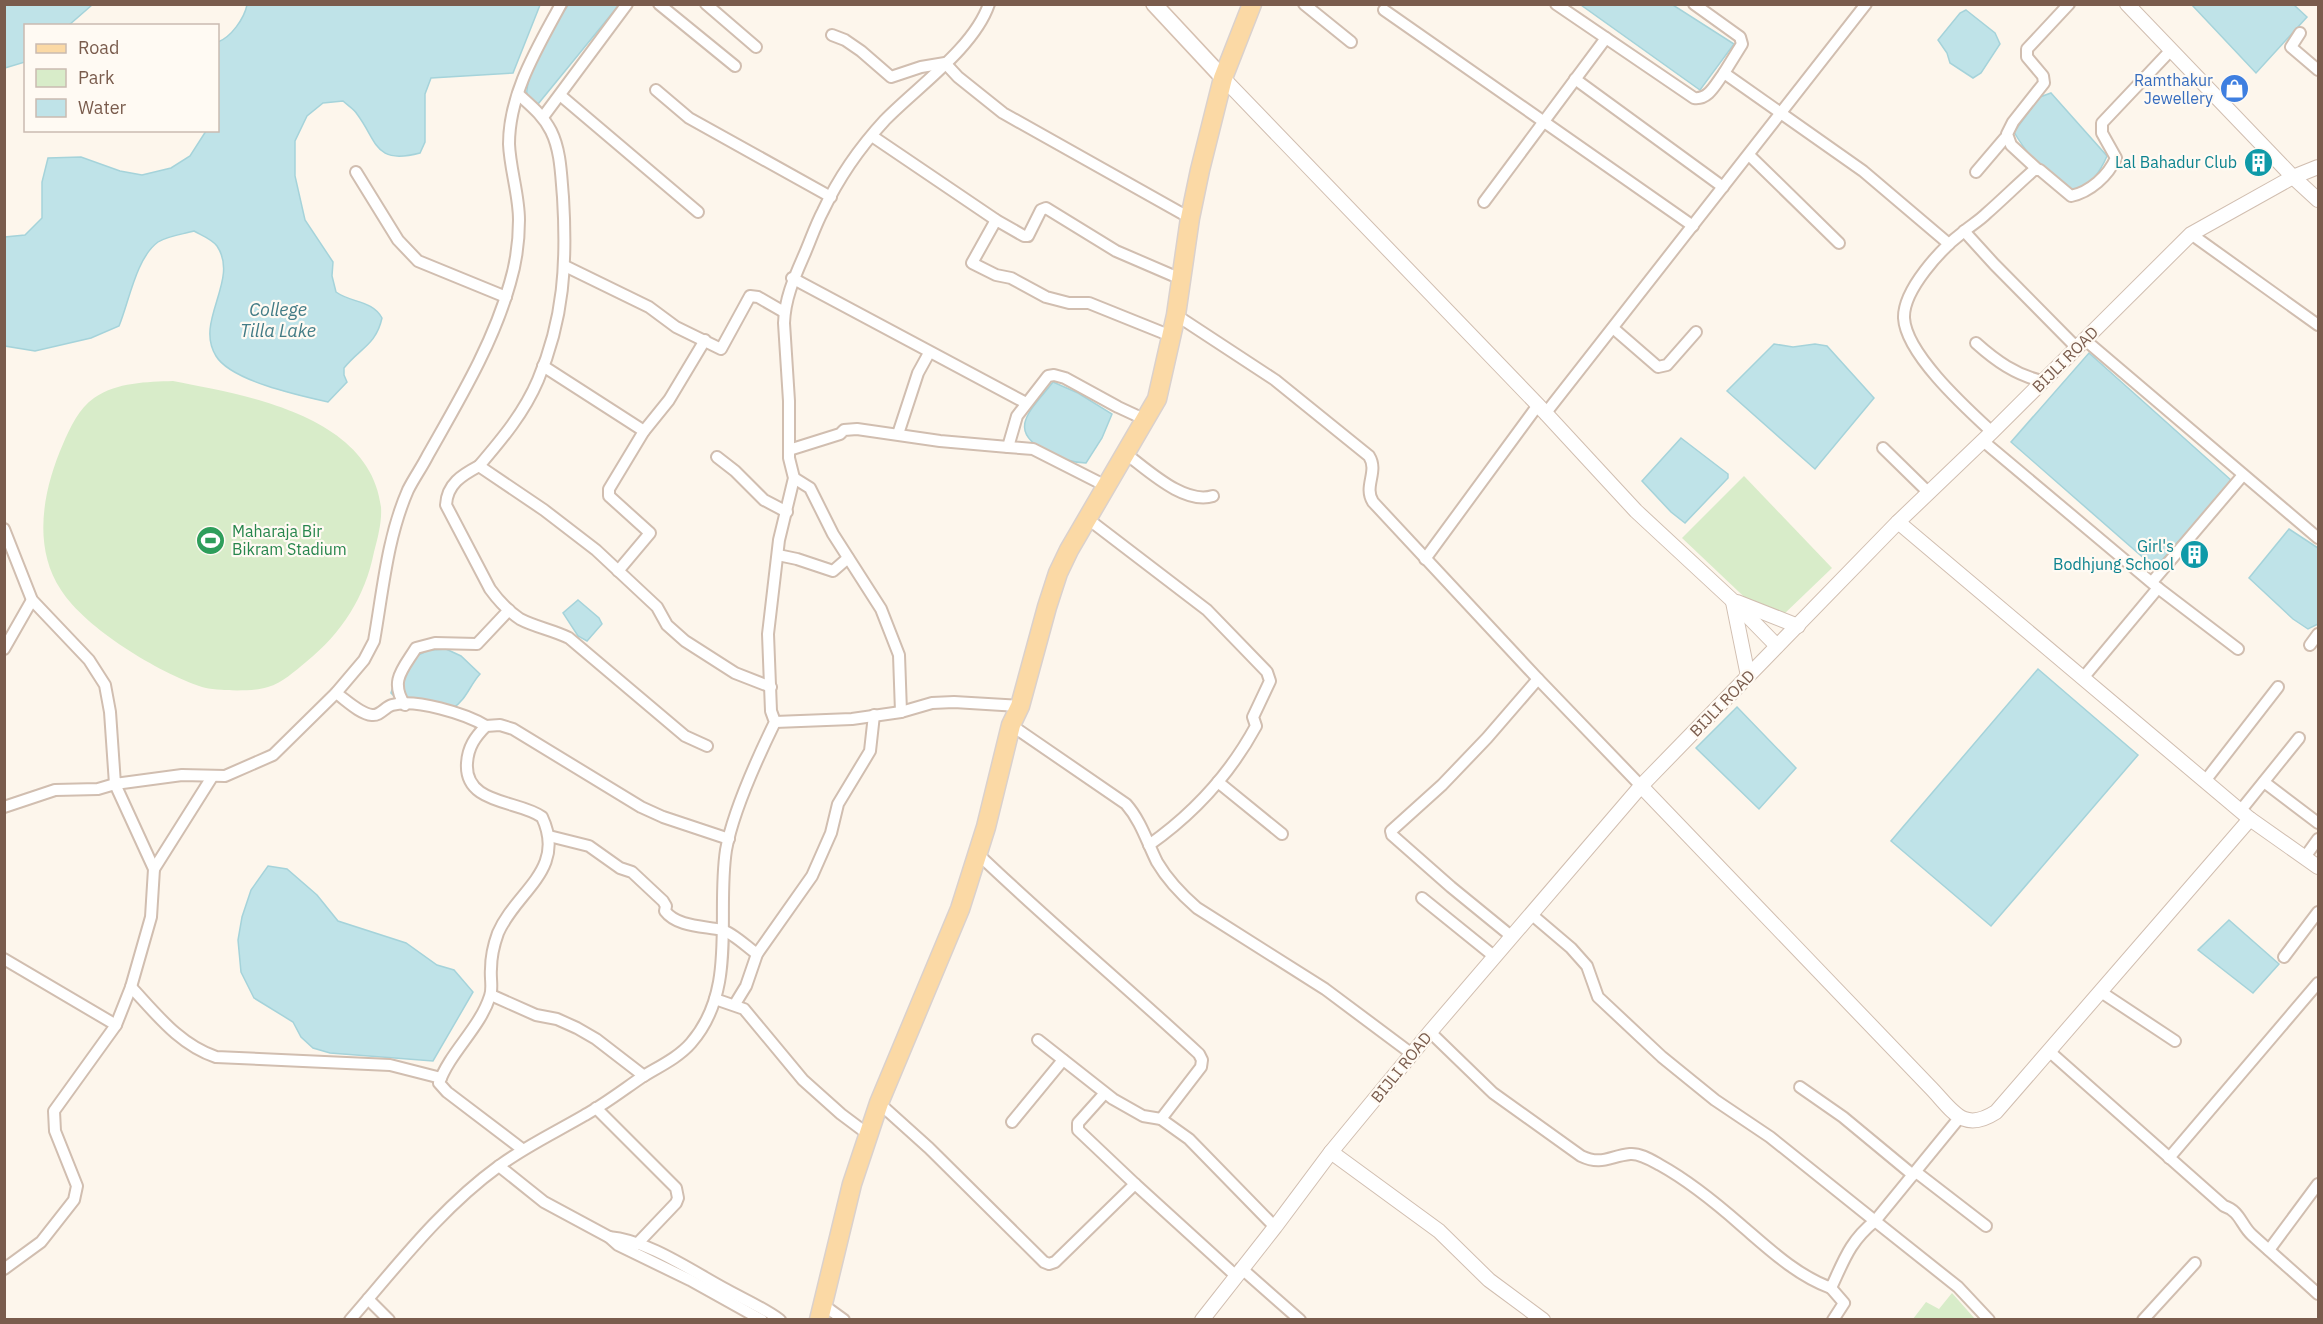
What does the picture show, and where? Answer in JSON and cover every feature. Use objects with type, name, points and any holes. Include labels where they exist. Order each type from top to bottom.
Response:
[{"type":"main road","points":[[1154,4],[1223,78]]},
{"type":"main road","points":[[820,1312],[852,1184],[879,1103],[960,909],[978,854],[1011,725],[1020,706],[1058,573],[1146,420],[1161,383],[1176,315],[1190,218],[1223,78],[1252,4]]},
{"type":"street","points":[[4,807],[55,790],[98,789],[115,784],[182,775],[225,776],[273,755],[336,693],[364,660],[374,640],[388,554],[399,512],[409,489],[487,345],[506,297],[516,256],[519,219],[509,141],[518,94],[525,74],[561,4]]},
{"type":"street","points":[[543,117],[627,4]]},
{"type":"street","points":[[659,4],[735,66]]},
{"type":"street","points":[[706,4],[756,47]]},
{"type":"street","points":[[350,1320],[444,1213],[476,1183],[522,1149],[596,1108],[676,1057],[698,1033],[715,999],[722,962],[723,875],[729,839],[756,761],[775,722],[771,711],[768,634],[779,540],[794,478],[789,450],[784,312],[792,278],[823,210],[872,136],[884,121],[945,63],[976,29],[984,17],[988,4]]},
{"type":"street","points":[[1304,4],[1351,42]]},
{"type":"street","points":[[1557,4],[1694,98],[1699,99],[1707,95],[1724,73],[1742,41],[1740,37],[1695,4]]},
{"type":"street","points":[[1425,559],[1541,410],[1613,328],[1866,4]]},
{"type":"street","points":[[2068,4],[2028,49],[2027,57],[2043,76],[2044,83],[2009,128],[2008,139],[2037,169],[2071,196],[2080,194],[2099,180],[2116,159],[2102,133],[2102,123],[2171,50]]},
{"type":"street","points":[[2127,4],[2293,177],[2319,200]]},
{"type":"street","points":[[1384,10],[1693,226]]},
{"type":"street","points":[[2300,33],[2291,47],[2319,70]]},
{"type":"street","points":[[832,35],[845,40],[861,51],[891,77],[921,67],[945,63]]},
{"type":"street","points":[[1484,202],[1606,38]]},
{"type":"street","points":[[945,63],[980,96],[1003,113],[1190,218]]},
{"type":"street","points":[[1724,73],[1886,190],[1949,244]]},
{"type":"street","points":[[1223,78],[1635,511],[1732,600],[1778,646]]},
{"type":"street","points":[[1575,80],[1723,187]]},
{"type":"street","points":[[656,90],[689,118],[831,196]]},
{"type":"street","points":[[518,94],[543,117],[555,140],[560,168],[565,266],[559,318],[543,366],[512,428],[479,466],[452,485],[447,494],[446,504],[499,602],[520,619],[569,638],[685,736],[696,743],[707,746]]},
{"type":"street","points":[[560,95],[698,212]]},
{"type":"street","points":[[872,136],[996,220],[1024,236],[1028,236],[1041,210],[1046,208],[1116,250],[1181,279]]},
{"type":"street","points":[[1976,172],[2005,138],[2008,139]]},
{"type":"street","points":[[1749,155],[1839,243]]},
{"type":"street","name":"BIJLI ROAD","points":[[1202,1320],[1331,1152],[1511,936],[1641,786],[1898,522],[1988,437],[2191,234],[2293,177],[2319,167]]},
{"type":"street","points":[[2037,169],[1949,244],[1912,289],[1905,305],[1904,319],[1908,332],[1947,390],[1988,437],[2155,585],[2238,649]]},
{"type":"street","points":[[356,172],[398,240],[418,261],[506,297]]},
{"type":"street","points":[[996,220],[972,263],[996,275],[1011,278],[1046,297],[1069,303],[1089,303],[1172,336]]},
{"type":"street","points":[[1964,231],[1988,258],[2080,343],[2319,538]]},
{"type":"street","points":[[2191,234],[2319,325]]},
{"type":"street","points":[[565,266],[649,307],[676,327],[721,350],[750,296],[758,297],[784,312]]},
{"type":"street","points":[[792,278],[1026,403]]},
{"type":"street","points":[[1176,315],[1275,380],[1369,456],[1374,472],[1368,488],[1369,495],[1425,559],[1960,1117],[1975,1122],[1983,1121],[1996,1112],[2050,1052],[2246,815],[2264,782],[2299,738]]},
{"type":"street","points":[[1613,328],[1658,367],[1667,365],[1696,332]]},
{"type":"street","points":[[618,572],[650,533],[609,496],[609,489],[644,431],[669,400],[705,340]]},
{"type":"street","points":[[1976,343],[1993,359],[2010,369],[2042,381]]},
{"type":"street","points":[[898,434],[918,373],[929,353]]},
{"type":"street","points":[[543,366],[644,431]]},
{"type":"street","points":[[1008,447],[1017,416],[1048,376],[1065,378],[1118,408],[1146,420]]},
{"type":"street","points":[[789,450],[856,429],[940,441],[1033,449],[1106,486]]},
{"type":"street","points":[[1883,448],[1929,493]]},
{"type":"street","points":[[1126,454],[1186,495],[1198,498],[1213,496]]},
{"type":"street","points":[[717,457],[735,471],[764,500],[787,512]]},
{"type":"street","points":[[479,466],[580,537],[657,607],[667,625],[685,641],[735,674],[771,687]]},
{"type":"street","points":[[2083,678],[2242,475]]},
{"type":"street","points":[[794,478],[810,488],[848,558],[881,609],[898,655],[901,712]]},
{"type":"street","points":[[1088,519],[1207,610],[1267,672],[1270,681],[1253,717],[1256,726],[1234,762],[1181,820],[1149,845]]},
{"type":"street","points":[[1898,522],[2246,815],[2319,867]]},
{"type":"street","points":[[4,529],[32,600],[89,660],[105,685],[110,712],[115,784],[154,869],[152,917],[131,987],[116,1025],[54,1111],[55,1131],[77,1186],[74,1200],[41,1242],[4,1269]]},
{"type":"street","points":[[778,555],[833,571],[848,558]]},
{"type":"street","points":[[4,649],[32,600]]},
{"type":"street","points":[[1732,600],[1798,626]]},
{"type":"street","points":[[1732,600],[1748,676]]},
{"type":"street","points":[[405,705],[398,694],[397,680],[416,648],[435,643],[477,644],[509,610]]},
{"type":"street","points":[[2310,645],[2319,634]]},
{"type":"street","points":[[1511,936],[1427,866],[1392,835],[1391,831],[1442,785],[1480,746],[1538,679]]},
{"type":"street","points":[[2205,781],[2278,687]]},
{"type":"street","points":[[336,693],[369,715],[378,714],[395,704],[457,712],[486,726],[500,725],[513,729],[663,818],[729,839]]},
{"type":"street","points":[[775,722],[828,721],[901,712],[932,703],[1020,706]]},
{"type":"street","points":[[735,1004],[746,986],[757,954],[812,876],[831,834],[838,804],[870,751],[874,715]]},
{"type":"street","points":[[1011,725],[1126,804],[1137,816],[1149,845],[1166,873],[1183,896],[1197,908],[1325,989],[1412,1054]]},
{"type":"street","points":[[486,726],[476,736],[470,748],[466,772],[470,781],[477,789],[490,797],[538,814],[544,821],[549,836],[548,857],[542,870],[505,920],[498,934],[491,969],[491,995],[439,1083],[441,1087],[522,1149]]},
{"type":"street","points":[[154,869],[212,777]]},
{"type":"street","points":[[1218,782],[1282,834]]},
{"type":"street","points":[[2264,782],[2319,823]]},
{"type":"street","points":[[549,836],[589,846],[620,868],[632,872],[663,901],[668,915],[698,927],[723,930],[757,954]]},
{"type":"street","points":[[2305,857],[2319,839]]},
{"type":"street","points":[[978,854],[1060,931],[1124,985],[1199,1054],[1202,1060],[1201,1067],[1161,1119]]},
{"type":"street","points":[[1422,898],[1495,957]]},
{"type":"street","points":[[2284,957],[2319,912]]},
{"type":"street","points":[[1532,914],[1571,948],[1587,966],[1598,997],[1662,1057],[1715,1100],[1770,1137],[1958,1287],[1989,1320]]},
{"type":"street","points":[[4,960],[116,1025]]},
{"type":"street","points":[[2169,1158],[2319,983]]},
{"type":"street","points":[[131,987],[171,1030],[198,1051],[216,1057],[390,1065],[441,1078]]},
{"type":"street","points":[[2101,992],[2175,1041]]},
{"type":"street","points":[[491,995],[536,1015],[557,1019],[577,1028],[596,1039],[644,1076]]},
{"type":"street","points":[[715,999],[744,1009],[803,1080],[821,1098],[869,1135]]},
{"type":"street","points":[[1430,1032],[1493,1093],[1581,1156],[1591,1161],[1630,1154],[1647,1158],[1706,1196],[1803,1275],[1831,1288],[1844,1303],[1833,1320]]},
{"type":"street","points":[[1038,1040],[1104,1094],[1143,1116],[1161,1119],[1197,1146],[1275,1227]]},
{"type":"street","points":[[2050,1052],[2224,1206],[2240,1216],[2249,1232],[2319,1293]]},
{"type":"street","points":[[1012,1122],[1063,1060]]},
{"type":"street","points":[[1800,1087],[1986,1226]]},
{"type":"street","points":[[1104,1094],[1078,1123],[1078,1130],[1135,1184],[1238,1272],[1299,1320]]},
{"type":"street","points":[[879,1103],[929,1148],[1044,1262],[1049,1264],[1066,1252],[1135,1184]]},
{"type":"street","points":[[596,1108],[678,1193],[675,1203],[637,1244]]},
{"type":"street","points":[[1831,1288],[1851,1244],[1875,1221],[1960,1117]]},
{"type":"street","points":[[1331,1152],[1439,1232],[1497,1286],[1544,1320]]},
{"type":"street","points":[[499,1166],[544,1202],[618,1245],[690,1280],[762,1320]]},
{"type":"street","points":[[2269,1250],[2319,1184]]},
{"type":"street","points":[[609,1238],[637,1244],[780,1320]]},
{"type":"street","points":[[2143,1320],[2195,1263]]},
{"type":"street","points":[[368,1299],[389,1320]]},
{"type":"street","points":[[820,1312],[844,1320]]},
{"type":"green space","name":"Maharaja Bir Bikram Stadium","points":[[173,381],[268,403],[300,415],[329,430],[354,450],[372,476],[381,507],[380,524],[370,568],[365,584],[350,613],[319,651],[278,683],[262,689],[225,690],[202,687],[165,671],[124,648],[72,605],[52,573],[46,555],[44,518],[50,480],[63,444],[79,413],[94,398],[112,389],[132,384]]},
{"type":"green space","points":[[1744,476],[1832,568],[1782,616],[1758,610],[1682,538]]},
{"type":"green space","points":[[1952,1293],[1975,1319],[1913,1319],[1926,1302],[1939,1309]]},
{"type":"water","points":[[5,4],[92,4],[70,24],[24,24],[24,62],[5,68]]},
{"type":"water","name":"College Tilla Lake","points":[[247,5],[540,5],[513,73],[431,78],[425,94],[425,142],[420,153],[394,156],[385,153],[374,142],[356,112],[343,101],[323,103],[307,116],[295,141],[295,176],[305,220],[333,262],[332,276],[336,292],[373,308],[382,318],[372,340],[344,368],[347,382],[328,402],[251,380],[224,365],[216,356],[211,343],[210,329],[221,287],[223,259],[215,244],[194,231],[162,240],[150,249],[134,281],[119,326],[91,338],[35,351],[5,346],[5,237],[25,235],[42,218],[42,182],[48,158],[81,157],[120,171],[142,175],[171,168],[190,156],[205,132],[219,132],[219,42],[228,36],[243,16]]},
{"type":"water","points":[[568,5],[619,5],[538,104],[527,100],[527,89],[535,64]]},
{"type":"water","points":[[1581,5],[1673,5],[1734,44],[1700,90]]},
{"type":"water","points":[[2192,5],[2294,5],[2307,17],[2256,73]]},
{"type":"water","points":[[1966,10],[1995,33],[2000,44],[1981,73],[1973,78],[1950,63],[1947,53],[1938,40],[1960,13]]},
{"type":"water","points":[[2051,93],[2107,156],[2094,178],[2079,190],[2065,188],[2048,175],[2024,148],[2014,132],[2040,97]]},
{"type":"water","points":[[1774,344],[1793,347],[1815,344],[1827,346],[1874,398],[1815,469],[1727,391]]},
{"type":"water","points":[[2089,353],[2232,481],[2155,568],[2011,442]]},
{"type":"water","points":[[1053,382],[1078,393],[1112,414],[1102,438],[1086,463],[1056,456],[1033,443],[1027,435],[1024,427],[1026,418]]},
{"type":"water","points":[[1681,438],[1728,474],[1728,478],[1685,523],[1671,512],[1642,481]]},
{"type":"water","points":[[2289,529],[2318,548],[2318,624],[2308,629],[2293,619],[2249,578]]},
{"type":"water","points":[[578,600],[599,618],[602,624],[587,641],[578,636],[563,613]]},
{"type":"water","points":[[446,649],[461,656],[480,674],[457,705],[453,708],[397,699],[391,693],[399,674],[414,658],[429,650]]},
{"type":"water","points":[[2038,669],[2138,755],[1991,926],[1891,841]]},
{"type":"water","points":[[1737,707],[1796,768],[1759,809],[1696,748]]},
{"type":"water","points":[[268,866],[287,869],[317,895],[338,921],[406,943],[437,965],[454,970],[473,992],[433,1061],[330,1053],[313,1048],[301,1037],[293,1022],[254,998],[241,972],[238,940],[242,917],[251,890]]},
{"type":"water","points":[[2229,920],[2279,964],[2253,993],[2198,950]]},
{"type":"place","name":"Ramthakur Jewellery","points":[[2234,89]]},
{"type":"place","name":"Lal Bahadur Club","points":[[2258,162]]},
{"type":"place","name":"Maharaja Bir Bikram Stadium","points":[[211,540]]},
{"type":"place","name":"Girl's Bodhjung School","points":[[2195,555]]}]
